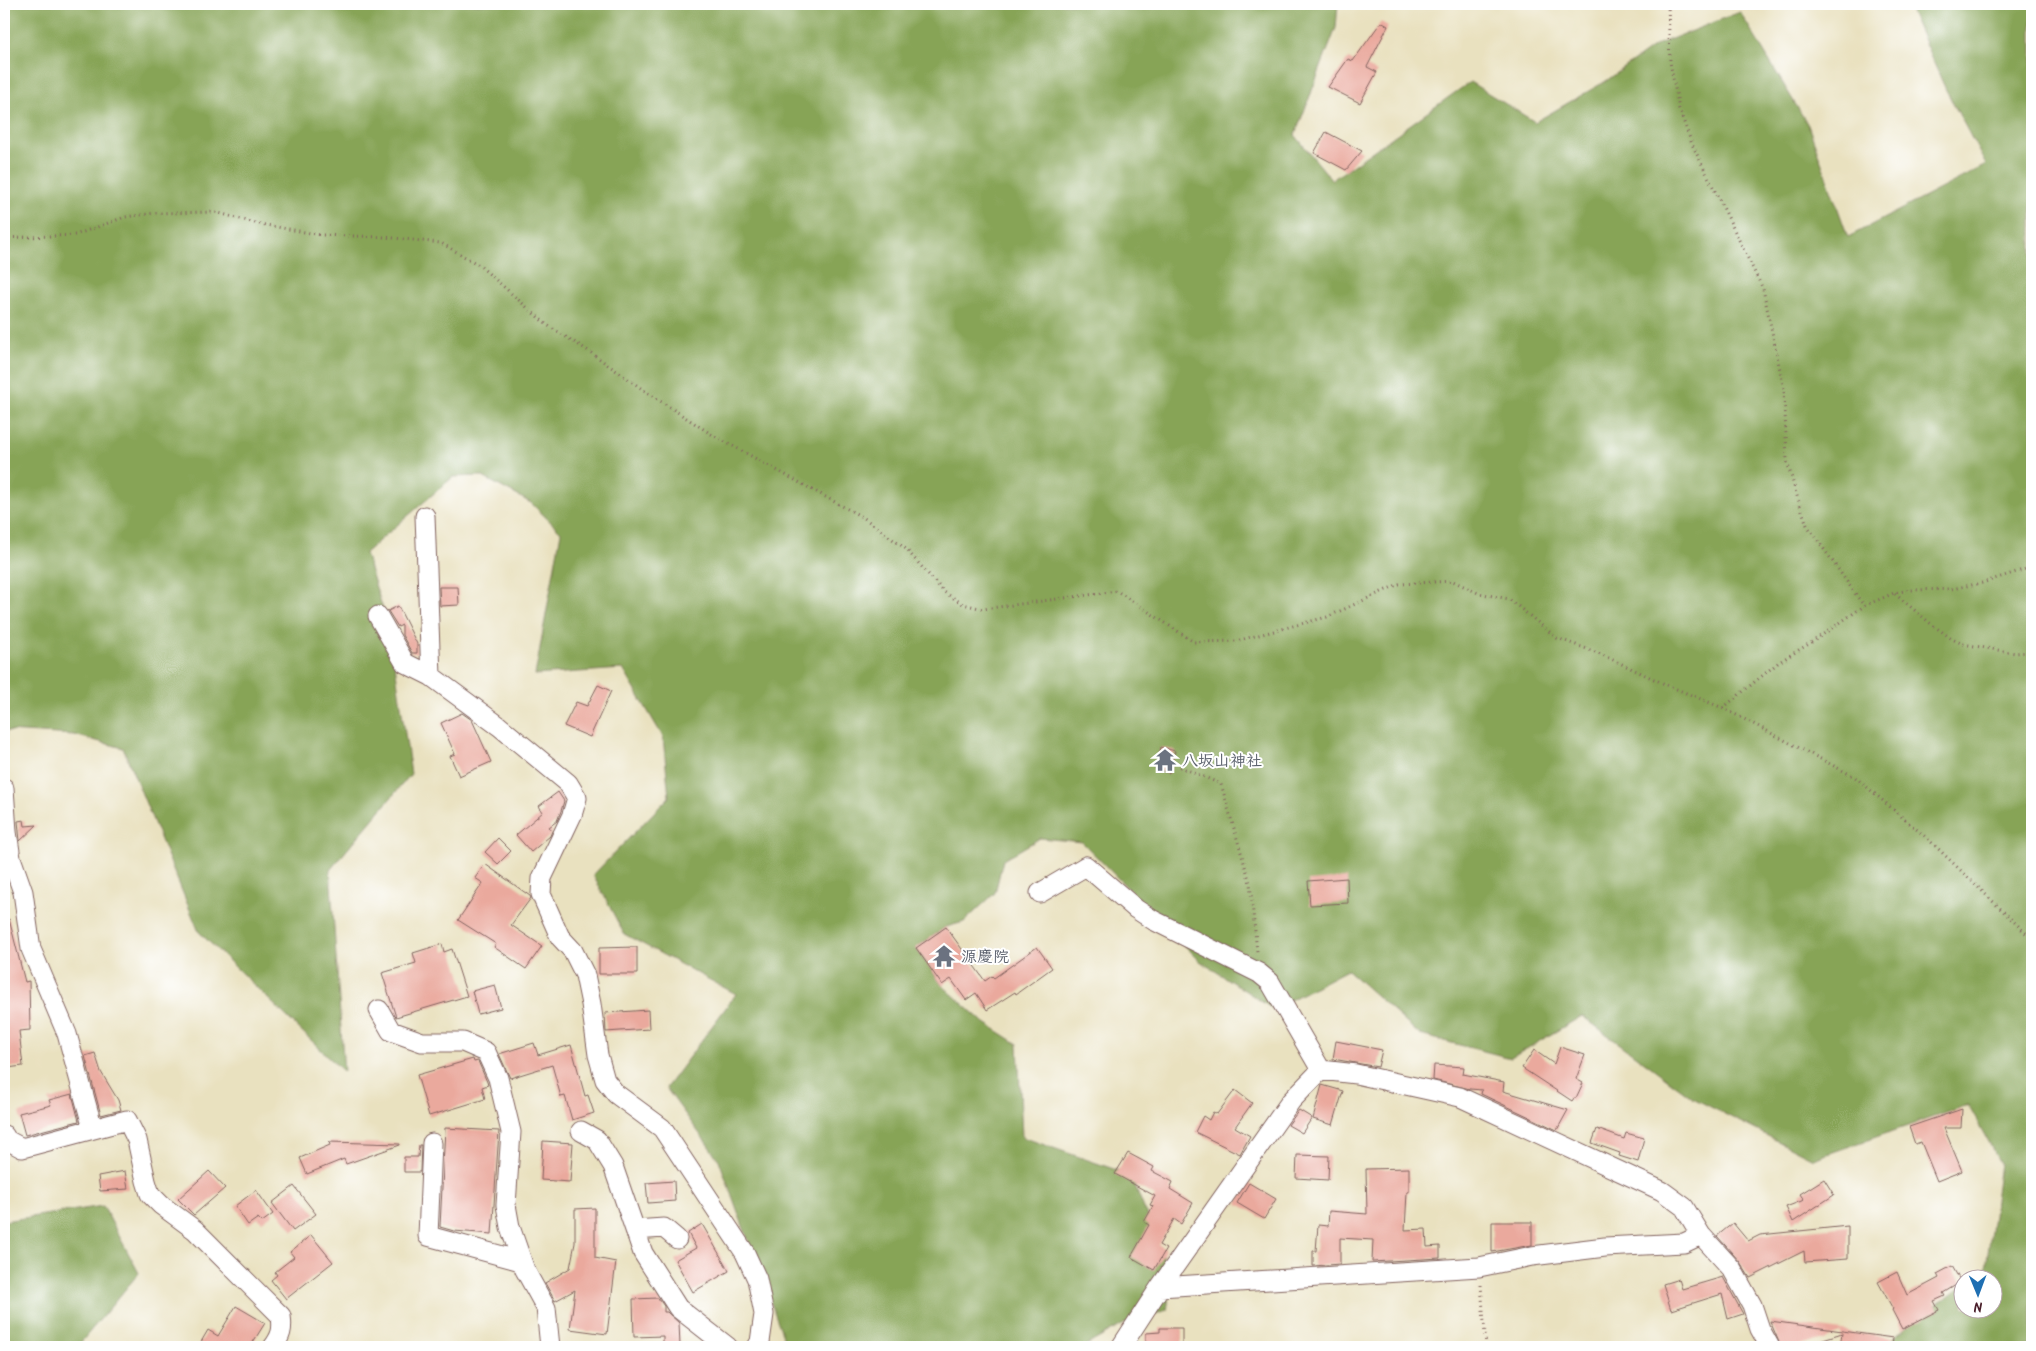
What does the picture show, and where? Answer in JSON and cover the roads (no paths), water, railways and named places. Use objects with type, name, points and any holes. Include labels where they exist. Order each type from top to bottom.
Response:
[{"type":"street","points":[[425,516],[431,676]]},
{"type":"street","points":[[378,616],[405,663],[431,676],[499,726],[568,783],[577,798],[572,815],[542,878],[542,894],[560,937],[573,951],[585,975],[598,1055],[605,1080],[616,1094],[662,1128],[745,1253],[757,1279],[764,1314],[760,1342],[757,1347]]},
{"type":"street","points":[[4,788],[11,858],[23,892],[31,949],[67,1034],[93,1129]]},
{"type":"street","points":[[1040,893],[1086,866],[1136,909],[1152,920],[1259,973],[1270,982],[1320,1070]]},
{"type":"street","points":[[379,1010],[391,1031],[422,1042],[463,1042],[486,1052],[498,1078],[511,1132],[506,1205],[510,1227],[521,1260],[546,1308],[550,1347]]},
{"type":"street","points":[[1320,1070],[1356,1074],[1460,1097],[1662,1191],[1684,1207],[1701,1235],[1732,1270],[1752,1305],[1760,1328],[1770,1347]]},
{"type":"street","points":[[1121,1347],[1160,1287],[1291,1101],[1320,1070]]},
{"type":"street","points":[[4,1134],[7,1140],[22,1148],[127,1120],[137,1140],[150,1194],[161,1205],[195,1230],[281,1316],[283,1327],[281,1336],[273,1347]]},
{"type":"street","points":[[581,1131],[597,1140],[613,1166],[643,1253],[678,1308],[728,1347]]},
{"type":"street","points":[[432,1143],[428,1236],[521,1260]]},
{"type":"street","points":[[635,1230],[664,1228],[677,1239]]},
{"type":"street","points":[[1160,1287],[1479,1267],[1532,1256],[1596,1248],[1684,1243],[1701,1235]]},
{"type":"place","name":"八坂山神社","points":[[1165,760]]},
{"type":"place","name":"源慶院","points":[[944,956]]}]
